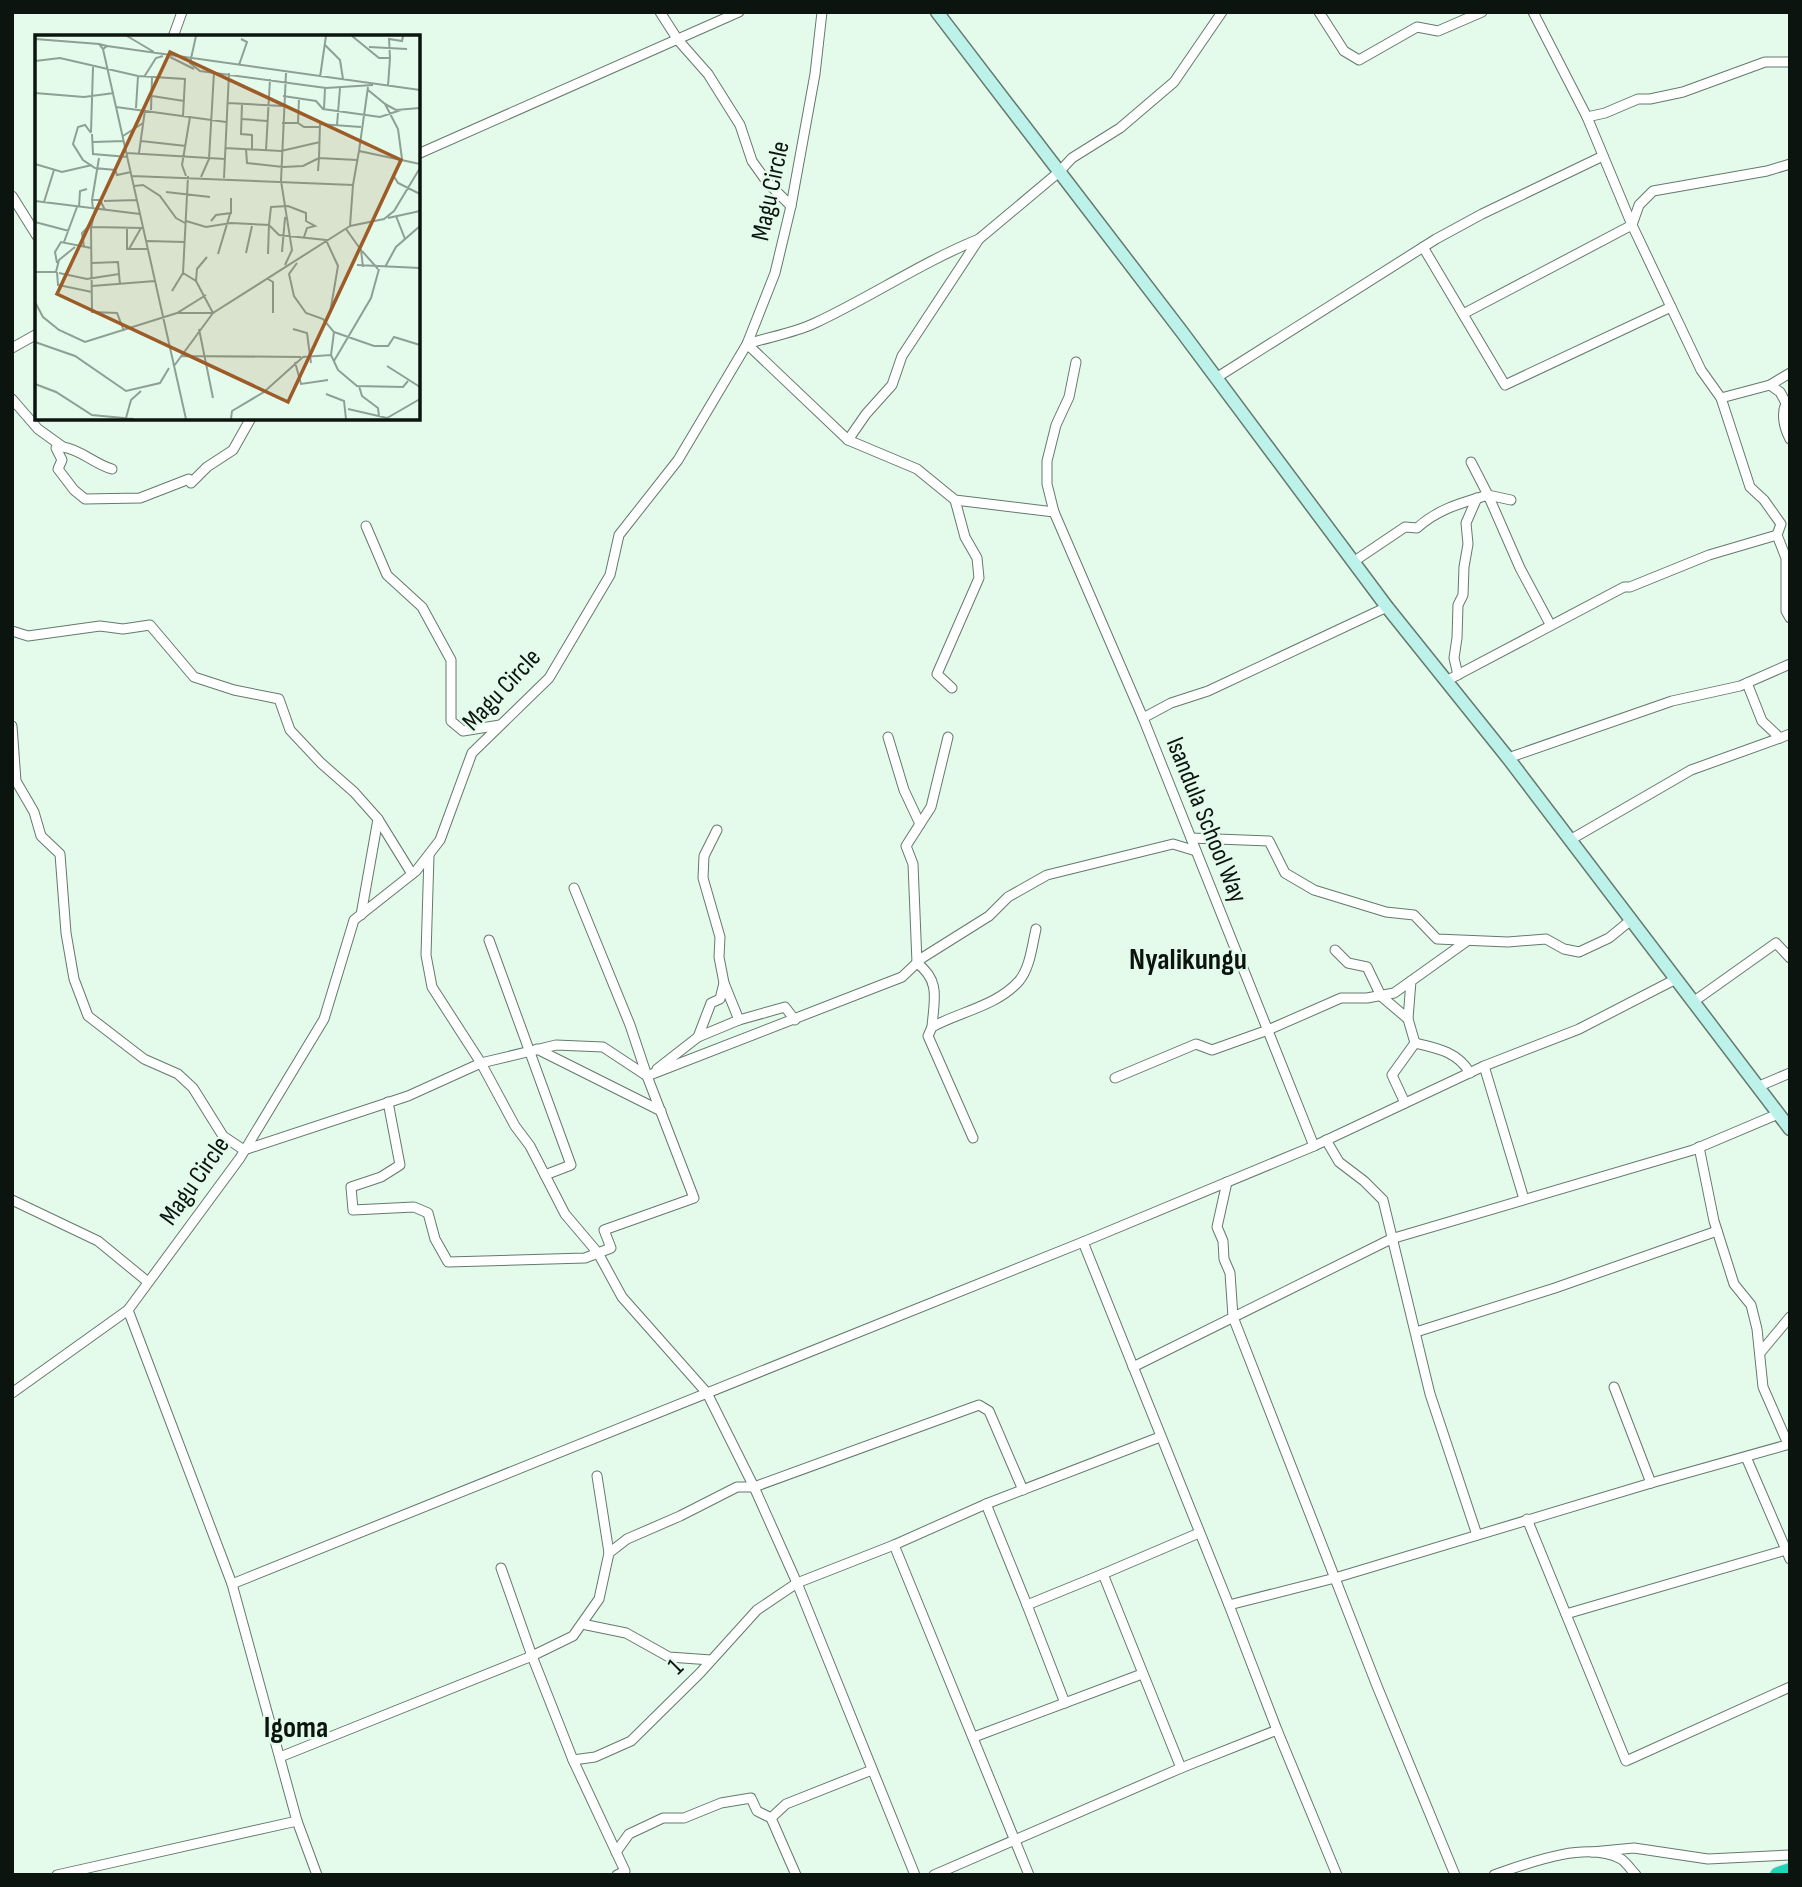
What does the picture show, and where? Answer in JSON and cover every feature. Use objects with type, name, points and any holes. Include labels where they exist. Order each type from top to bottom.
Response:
[{"type":"highway","points":[[1778,1875],[1790,1871]]},
{"type":"main road","points":[[937,12],[1387,607],[1452,678],[1508,758],[1790,1129]]},
{"type":"street","points":[[174,35],[182,12]]},
{"type":"street","points":[[660,12],[678,40],[708,74],[740,125],[752,161],[767,182],[791,206]]},
{"type":"street","points":[[420,153],[739,12]]},
{"type":"street","name":"Magu Circle","points":[[12,1393],[128,1310],[244,1150],[324,1019],[354,920],[412,874],[440,840],[472,753],[549,678],[610,575],[620,535],[678,460],[747,344],[775,273],[791,206],[815,74],[822,12]]},
{"type":"street","points":[[848,440],[866,414],[892,385],[902,356],[979,239],[1072,158],[1120,128],[1174,82],[1222,12]]},
{"type":"street","points":[[1319,12],[1344,51],[1359,60],[1418,27],[1438,31],[1482,12]]},
{"type":"street","points":[[1452,678],[1624,587],[1630,587],[1709,555],[1777,535],[1782,524],[1750,487],[1721,398],[1701,370],[1632,225],[1587,117],[1533,12]]},
{"type":"street","points":[[1587,117],[1605,113],[1620,104],[1638,99],[1683,92],[1765,62],[1790,62]]},
{"type":"street","points":[[1216,378],[1423,247],[1482,214],[1603,156]]},
{"type":"street","points":[[1464,314],[1632,225],[1639,205],[1653,191],[1767,171],[1790,164]]},
{"type":"street","points":[[12,197],[35,233]]},
{"type":"street","points":[[979,239],[946,253],[899,281],[812,324],[747,344],[848,440],[917,469],[955,500],[1054,512]]},
{"type":"street","points":[[1423,247],[1505,385],[1671,307]]},
{"type":"street","points":[[12,348],[35,335]]},
{"type":"street","name":"Isandula School Way","points":[[1076,362],[1069,397],[1056,425],[1047,461],[1047,484],[1054,512],[1143,718],[1314,1146]]},
{"type":"street","points":[[1721,398],[1770,386],[1790,373]]},
{"type":"street","points":[[1770,386],[1780,392],[1786,403],[1783,410],[1786,432],[1790,439]]},
{"type":"street","points":[[12,399],[38,429],[63,447]]},
{"type":"street","points":[[112,469],[100,466],[76,450],[56,448],[62,460],[58,469],[74,490],[85,499],[140,498],[190,481],[233,450],[250,420]]},
{"type":"street","points":[[1471,462],[1520,568],[1550,624]]},
{"type":"street","points":[[1353,562],[1405,527],[1417,528],[1432,514],[1488,495],[1511,500]]},
{"type":"street","points":[[1452,678],[1458,605],[1463,595],[1468,544],[1466,523],[1477,498]]},
{"type":"street","points":[[952,688],[937,674],[979,578],[977,558],[965,537],[955,500]]},
{"type":"street","points":[[366,526],[387,575],[422,607],[451,660],[451,721],[463,731],[501,724]]},
{"type":"street","points":[[1777,535],[1788,556],[1786,611],[1790,618]]},
{"type":"street","points":[[1143,718],[1171,703],[1208,691],[1387,607]]},
{"type":"street","points":[[12,631],[28,636],[100,626],[123,629],[150,625],[194,677],[234,690],[279,699],[290,730],[378,819],[412,874]]},
{"type":"street","points":[[1508,758],[1672,701],[1746,683],[1790,664]]},
{"type":"street","points":[[1746,683],[1762,721],[1785,736]]},
{"type":"street","points":[[12,726],[16,780],[34,812],[41,836],[60,854],[66,933],[74,979],[89,1016],[144,1059],[178,1074],[193,1088],[209,1110],[223,1136],[244,1150],[388,1102],[481,1063],[556,1045],[603,1047],[648,1076]]},
{"type":"street","points":[[1570,840],[1690,770],[1785,736]]},
{"type":"street","points":[[888,737],[904,790],[920,824]]},
{"type":"street","points":[[948,737],[931,807],[906,846],[913,864],[917,963],[927,971],[935,988],[932,1027],[928,1036],[973,1138]]},
{"type":"street","points":[[361,915],[378,819]]},
{"type":"street","points":[[717,830],[704,856],[703,877],[720,937],[719,957],[724,983],[739,1020]]},
{"type":"street","points":[[1191,838],[1269,841],[1285,873],[1314,890],[1386,912],[1414,915],[1437,939],[1546,939],[1564,950],[1578,952],[1609,938],[1631,920]]},
{"type":"street","points":[[648,1076],[902,977],[917,963],[989,916],[1008,897],[1047,875],[1173,844],[1196,851]]},
{"type":"street","points":[[429,855],[426,955],[432,987],[481,1063],[515,1126],[530,1146],[565,1214],[598,1253],[622,1297],[707,1393],[754,1487],[797,1583],[915,1875]]},
{"type":"street","points":[[388,1102],[400,1165],[381,1177],[351,1187],[353,1210],[414,1207],[428,1213],[435,1239],[448,1262],[585,1258],[611,1248],[604,1230],[694,1198],[630,1026],[574,888]]},
{"type":"street","points":[[932,1027],[1002,996],[1020,980],[1031,955],[1036,929]]},
{"type":"street","points":[[489,940],[533,1050],[571,1165],[545,1175]]},
{"type":"street","points":[[1115,1078],[1196,1044],[1212,1050],[1268,1030],[1340,998],[1367,998],[1394,993],[1467,941]]},
{"type":"street","points":[[1693,1002],[1776,943],[1790,958]]},
{"type":"street","points":[[1335,950],[1348,963],[1367,967],[1381,996],[1408,1019]]},
{"type":"street","points":[[232,1584],[1083,1242],[1314,1146],[1484,1066],[1579,1029],[1676,979]]},
{"type":"street","points":[[1411,981],[1408,1019],[1415,1043]]},
{"type":"street","points":[[698,1037],[711,1003],[720,999],[724,983]]},
{"type":"street","points":[[648,1076],[698,1037],[739,1020],[785,1007],[795,1020]]},
{"type":"street","points":[[1415,1043],[1443,1049],[1464,1063],[1470,1073]]},
{"type":"street","points":[[1405,1103],[1392,1075],[1415,1043]]},
{"type":"street","points":[[533,1050],[661,1111]]},
{"type":"street","points":[[1484,1066],[1524,1199]]},
{"type":"street","points":[[1757,1087],[1790,1073]]},
{"type":"street","points":[[1133,1367],[1391,1239],[1699,1147],[1778,1114]]},
{"type":"street","points":[[1326,1140],[1339,1162],[1383,1200],[1430,1394],[1477,1535]]},
{"type":"street","points":[[1229,1605],[1335,1578],[1651,1482],[1789,1444],[1763,1387],[1751,1305],[1734,1284],[1717,1231],[1699,1147]]},
{"type":"street","points":[[1227,1182],[1217,1227],[1230,1273],[1233,1317],[1455,1875]]},
{"type":"street","points":[[12,1200],[98,1241],[148,1282]]},
{"type":"street","points":[[1416,1332],[1555,1288],[1717,1231]]},
{"type":"street","points":[[1083,1242],[1337,1875]]},
{"type":"street","points":[[128,1310],[232,1584],[297,1821],[317,1875]]},
{"type":"street","points":[[1760,1353],[1790,1317]]},
{"type":"street","points":[[1614,1387],[1651,1482]]},
{"type":"street","points":[[609,1553],[627,1539],[737,1487],[754,1487],[979,1405],[989,1411],[1023,1490]]},
{"type":"street","name":"1","points":[[573,1760],[596,1757],[631,1741],[757,1609],[797,1583],[894,1545],[986,1504],[1160,1437]]},
{"type":"street","points":[[1746,1457],[1790,1559]]},
{"type":"street","points":[[280,1757],[532,1656],[573,1636],[599,1599],[609,1553],[597,1476]]},
{"type":"street","points":[[986,1504],[1065,1703]]},
{"type":"street","points":[[1527,1520],[1626,1761],[1790,1687]]},
{"type":"street","points":[[1027,1605],[1199,1533]]},
{"type":"street","points":[[894,1545],[1029,1875]]},
{"type":"street","points":[[1566,1614],[1786,1550]]},
{"type":"street","points":[[501,1568],[573,1760],[616,1852],[623,1874]]},
{"type":"street","points":[[1103,1574],[1181,1768]]},
{"type":"street","points":[[582,1624],[626,1633],[669,1657],[711,1660]]},
{"type":"street","points":[[974,1737],[1142,1674]]},
{"type":"street","points":[[934,1875],[1181,1768],[1277,1730]]},
{"type":"street","points":[[771,1818],[786,1804],[872,1770]]},
{"type":"street","points":[[616,1852],[629,1833],[663,1818],[684,1818],[721,1803],[751,1798],[757,1811],[771,1818],[796,1875]]},
{"type":"street","points":[[57,1875],[297,1821]]},
{"type":"street","points":[[1494,1875],[1553,1857],[1634,1847],[1708,1859],[1790,1855]]},
{"type":"street","points":[[1592,1852],[1623,1860],[1636,1875]]},
{"type":"district","name":"Nyalikungu","points":[[1188,960]]},
{"type":"district","name":"Igoma","points":[[296,1728]]}]
